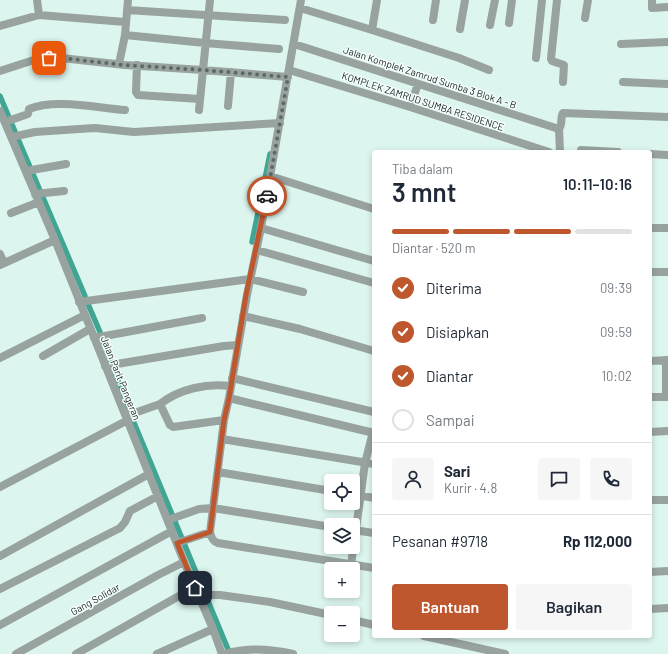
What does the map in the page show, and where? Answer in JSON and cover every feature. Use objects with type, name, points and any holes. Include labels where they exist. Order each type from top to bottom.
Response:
[{"type":"street","points":[[37,0],[39,15]]},
{"type":"street","points":[[119,64],[125,35],[128,0]]},
{"type":"street","points":[[199,110],[210,0]]},
{"type":"street","points":[[372,30],[377,0]]},
{"type":"street","points":[[432,20],[436,0]]},
{"type":"street","points":[[460,29],[465,0]]},
{"type":"street","points":[[490,25],[495,0]]},
{"type":"street","points":[[509,23],[512,0]]},
{"type":"street","points":[[536,58],[542,0]]},
{"type":"street","points":[[557,0],[551,59],[552,61],[564,65],[562,82]]},
{"type":"street","points":[[585,18],[588,0]]},
{"type":"street","points":[[652,0],[652,8],[668,7]]},
{"type":"street","points":[[333,562],[218,543],[211,538],[210,532],[224,420],[250,279],[257,250],[300,4],[490,70]]},
{"type":"street","points":[[128,10],[285,20]]},
{"type":"street","points":[[0,26],[39,15],[125,22]]},
{"type":"street","points":[[125,35],[279,49]]},
{"type":"street","points":[[621,44],[668,42]]},
{"type":"street","name":"Jalan Komplek Zamrud Sumba 3 Blok A - B","points":[[294,44],[560,129]]},
{"type":"street","name":"KOMPLEK ZAMRUD SUMBA RESIDENCE","points":[[0,71],[37,59],[61,58],[119,64],[231,72],[289,73],[410,107],[544,150]]},
{"type":"street","points":[[137,65],[136,92],[138,95],[200,99]]},
{"type":"street","points":[[228,106],[231,72]]},
{"type":"street","points":[[623,82],[668,84]]},
{"type":"street","points":[[410,107],[418,84]]},
{"type":"street","points":[[5,122],[28,114],[29,109],[37,106],[60,104],[125,110]]},
{"type":"street","name":"Jalan Parit Pangeran","points":[[0,111],[26,171],[40,193],[39,202],[79,302],[94,338],[109,365],[129,416],[149,474],[172,531],[181,542],[184,562],[195,587],[205,598],[213,629],[222,654]]},
{"type":"street","points":[[560,150],[560,129],[563,112],[668,117]]},
{"type":"street","points":[[12,137],[36,132],[95,128],[134,132],[280,123]]},
{"type":"street","points":[[652,154],[668,155]]},
{"type":"street","points":[[26,171],[66,164]]},
{"type":"street","points":[[270,176],[372,208]]},
{"type":"street","points":[[40,193],[64,191]]},
{"type":"street","points":[[11,214],[39,202]]},
{"type":"street","points":[[261,228],[372,260]]},
{"type":"street","points":[[652,228],[668,228]]},
{"type":"street","points":[[0,254],[2,264],[55,240]]},
{"type":"street","points":[[257,250],[372,282]]},
{"type":"street","points":[[652,272],[668,272]]},
{"type":"street","points":[[79,302],[250,279],[303,292]]},
{"type":"street","points":[[0,358],[85,315]]},
{"type":"street","points":[[243,316],[300,329],[372,350]]},
{"type":"street","points":[[94,338],[202,318]]},
{"type":"street","points":[[43,356],[90,329]]},
{"type":"street","points":[[109,365],[238,345]]},
{"type":"street","points":[[652,361],[667,360],[667,397],[652,397]]},
{"type":"street","points":[[0,487],[129,416],[160,404],[168,397],[191,390],[231,382],[372,412]]},
{"type":"street","points":[[229,398],[372,432]]},
{"type":"street","points":[[160,404],[170,426],[174,427],[224,420]]},
{"type":"street","points":[[652,432],[668,431]]},
{"type":"street","points":[[360,483],[372,436]]},
{"type":"street","points":[[222,438],[372,464]]},
{"type":"street","points":[[218,472],[324,490]]},
{"type":"street","points":[[0,556],[149,474]]},
{"type":"street","points":[[2,588],[120,528],[125,522],[130,511],[158,496]]},
{"type":"street","points":[[360,496],[372,498]]},
{"type":"street","points":[[652,500],[668,500]]},
{"type":"street","points":[[168,520],[199,509],[213,508],[324,526]]},
{"type":"street","points":[[0,625],[172,531]]},
{"type":"street","points":[[360,531],[372,534]]},
{"type":"street","points":[[181,542],[210,532]]},
{"type":"street","name":"Gang Solidar","points":[[16,654],[184,562]]},
{"type":"street","points":[[360,566],[372,568]]},
{"type":"street","points":[[652,572],[668,571]]},
{"type":"street","points":[[76,654],[195,587]]},
{"type":"street","points":[[205,598],[220,595],[270,602],[324,614]]},
{"type":"street","points":[[652,609],[668,608]]},
{"type":"street","points":[[360,622],[372,625]]},
{"type":"street","points":[[156,654],[213,629]]},
{"type":"street","points":[[433,638],[505,654]]},
{"type":"street","points":[[229,653],[271,650],[293,654]]},
{"type":"waterway","points":[[0,96],[16,134]]},
{"type":"waterway","points":[[18,139],[85,296]]},
{"type":"waterway","points":[[252,242],[270,154]]},
{"type":"waterway","points":[[88,304],[100,332]]},
{"type":"waterway","points":[[102,338],[132,418],[230,654]]},
{"type":"way so far","points":[[49,58],[288,77],[267,196]]},
{"type":"route","points":[[195,588],[177,543],[210,532],[224,420],[246,295],[267,196]]}]
